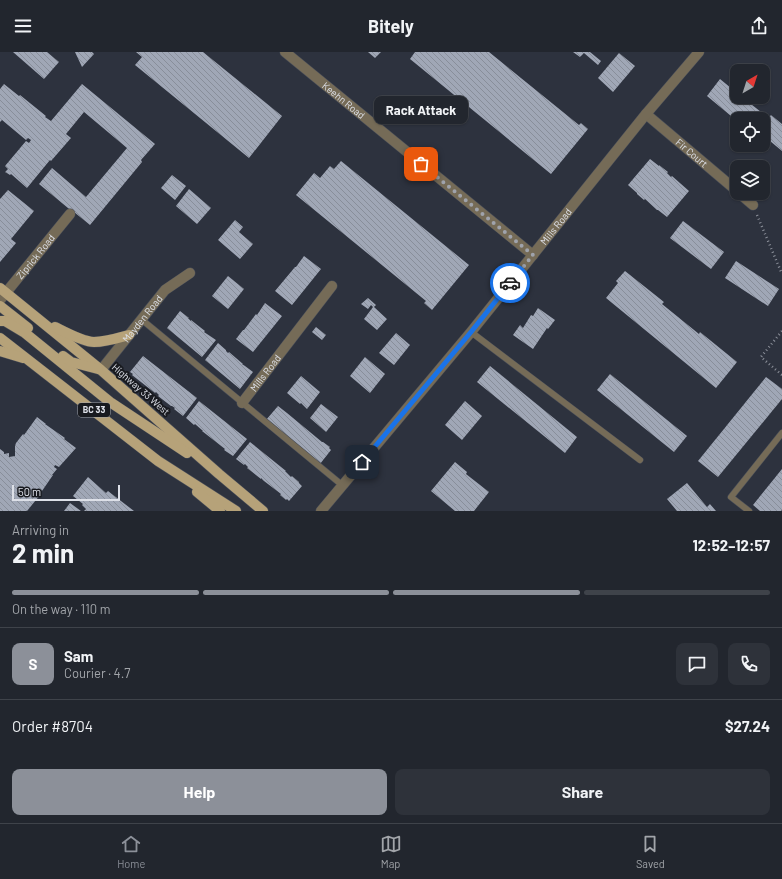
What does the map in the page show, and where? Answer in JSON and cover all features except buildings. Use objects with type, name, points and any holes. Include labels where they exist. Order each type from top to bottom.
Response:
[{"type":"main road","name":"Highway 33 West","points":[[2,294],[31,313],[101,370],[263,511]]},
{"type":"main road","points":[[0,306],[71,362],[101,370]]},
{"type":"main road","points":[[31,313],[71,335],[93,342],[129,335]]},
{"type":"main road","points":[[0,321],[5,321],[25,333],[110,402],[219,474]]},
{"type":"main road","name":"BC 33","points":[[0,338],[220,511]]},
{"type":"main road","points":[[0,351],[29,360]]},
{"type":"main road","name":"BC 33","points":[[158,461],[236,511]]},
{"type":"street","name":"Keehn Road","points":[[285,52],[533,255]]},
{"type":"street","name":"Mills Road","points":[[321,511],[471,332],[646,114],[699,52]]},
{"type":"street","name":"Fir Court","points":[[646,114],[730,185]]},
{"type":"street","name":"Fir Court","points":[[747,200],[753,205]]},
{"type":"street","name":"Ziprick Road","points":[[2,294],[70,214]]},
{"type":"street","name":"Mayden Road","points":[[101,370],[164,290],[190,273]]},
{"type":"street","name":"Mills Road","points":[[242,403],[332,286]]},
{"type":"lane","points":[[141,319],[342,485]]},
{"type":"lane","points":[[471,332],[640,460]]},
{"type":"lane","points":[[749,511],[731,497],[782,433]]},
{"type":"path","points":[[753,205],[782,274]]},
{"type":"path","points":[[782,331],[761,357],[782,375]]},
{"type":"way so far","points":[[421,164],[533,255],[510,283]]},
{"type":"place","name":"Rack Attack","points":[[421,164]]},
{"type":"route","points":[[362,462],[510,283]]}]
